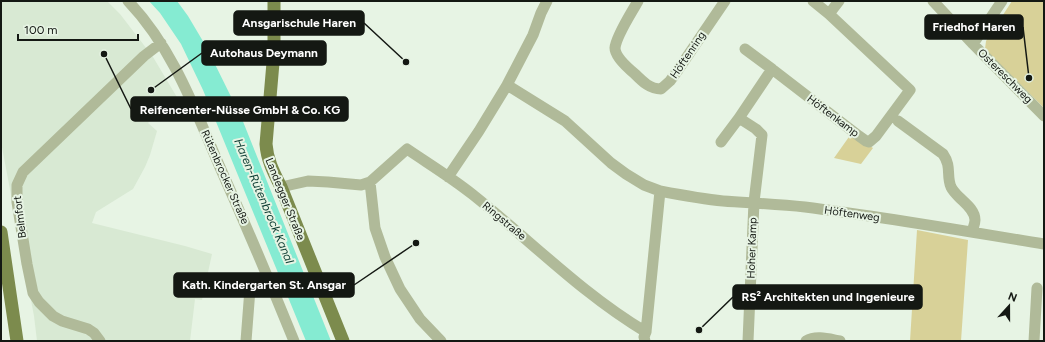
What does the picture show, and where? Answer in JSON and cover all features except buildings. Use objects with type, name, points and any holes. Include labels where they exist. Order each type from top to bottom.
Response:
[{"type":"main road","name":"Landegger Straße","points":[[274,1],[274,52],[266,144],[267,154],[273,172],[281,187],[343,341]]},
{"type":"main road","points":[[1,232],[17,341]]},
{"type":"street","name":"Rütenbrocker Straße","points":[[128,1],[140,14],[161,43],[181,78],[267,275],[294,341]]},
{"type":"street","points":[[448,177],[479,131],[507,85],[547,1]]},
{"type":"street","name":"Höftenring","points":[[638,1],[618,37],[615,49],[620,59],[634,74],[654,89],[661,89],[670,81],[725,1]]},
{"type":"street","name":"Höftenkamp","points":[[745,49],[869,142],[876,136],[910,90],[829,14],[813,1]]},
{"type":"street","points":[[829,14],[839,1]]},
{"type":"street","name":"Ostereschweg","points":[[933,1],[1044,116]]},
{"type":"street","points":[[973,44],[1002,1]]},
{"type":"street","name":"Belmfort","points":[[100,341],[94,333],[88,329],[62,321],[53,316],[39,302],[33,292],[17,202],[17,185],[23,172],[144,56],[161,43]]},
{"type":"street","points":[[721,142],[772,69]]},
{"type":"street","points":[[507,85],[565,121],[626,174],[644,185],[660,191]]},
{"type":"street","points":[[738,118],[756,129],[762,135],[754,202]]},
{"type":"street","points":[[898,121],[943,154],[947,160],[949,180],[952,190],[970,208],[975,219],[972,232]]},
{"type":"street","name":"Ringstraße","points":[[370,182],[407,149],[471,193],[587,292],[645,337]]},
{"type":"street","points":[[281,187],[308,181],[361,185],[370,182],[375,228],[385,257],[400,289],[420,319],[441,341]]},
{"type":"street","name":"Ringstraße","points":[[645,337],[660,191]]},
{"type":"street","name":"Höftenweg","points":[[660,191],[689,197],[723,201],[754,202],[810,208],[1044,244]]},
{"type":"street","name":"Hoher Kamp","points":[[748,341],[754,202]]},
{"type":"street","points":[[246,341],[250,289],[260,279],[267,275]]},
{"type":"street","points":[[1034,341],[1037,288]]},
{"type":"street","points":[[806,341],[816,338],[840,341]]},
{"type":"shaded area","points":[[1,1],[107,1],[120,14],[153,57],[178,99],[165,106],[148,123],[157,131],[150,155],[133,189],[96,212],[92,223],[212,254],[202,300],[195,299],[190,341],[37,341],[34,316],[1,142]]},
{"type":"shaded area","points":[[1012,1],[1044,1],[1044,108],[985,49],[986,41]]},
{"type":"shaded area","points":[[851,134],[873,148],[861,164],[834,158]]},
{"type":"shaded area","points":[[917,230],[968,240],[961,341],[910,341]]},
{"type":"water","name":"Haren-Rütenbrock Kanal","points":[[149,1],[177,1],[188,16],[207,48],[242,119],[331,341],[306,341],[203,90],[181,44],[160,13]]},
{"type":"place","name":"Reifencenter-Nüsse GmbH & Co. KG","points":[[104,54]]},
{"type":"place","name":"Ansgarischule Haren","points":[[406,62]]},
{"type":"place","name":"Friedhof Haren","points":[[1029,78]]},
{"type":"place","name":"Autohaus Deymann","points":[[151,90]]},
{"type":"place","name":"Kath. Kindergarten St. Ansgar","points":[[416,243]]},
{"type":"place","name":"RS² Architekten und Ingenieure","points":[[699,330]]}]
